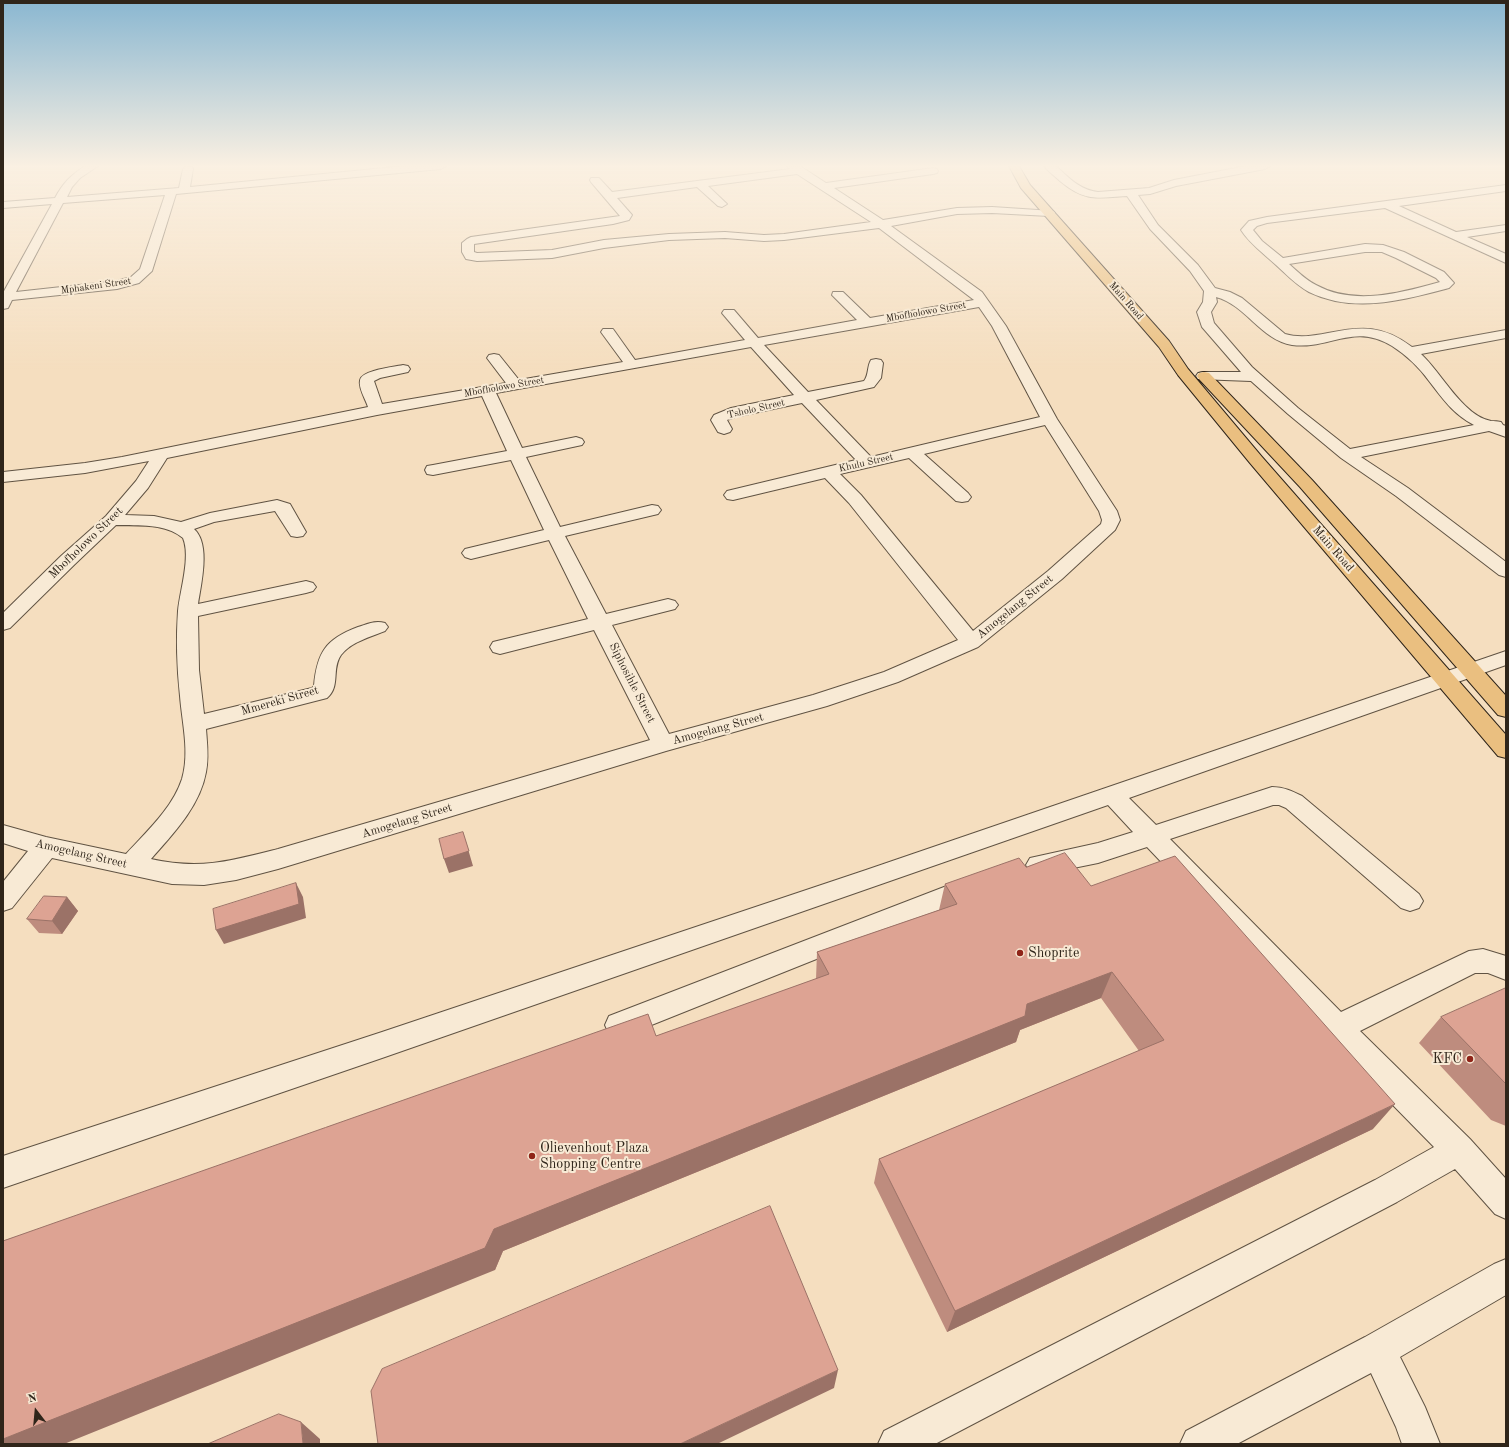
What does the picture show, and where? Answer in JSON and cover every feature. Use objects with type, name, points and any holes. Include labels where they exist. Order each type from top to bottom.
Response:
[{"type":"main road","name":"Main Road","points":[[1067,234],[1164,344],[1183,372],[1241,442],[1444,680],[1506,750]]},
{"type":"main road","name":"Main Road","points":[[1164,344],[1187,359],[1266,439],[1320,498],[1470,671],[1506,710]]},
{"type":"street","points":[[5,301],[42,234]]},
{"type":"street","name":"Mphakeni Street","points":[[5,301],[131,281],[140,277],[146,271],[161,234]]},
{"type":"street","points":[[525,234],[472,241],[468,243],[469,254],[473,257],[552,254],[604,244],[669,237],[725,235],[764,238],[810,234]]},
{"type":"street","name":"Amogelang Street","points":[[3,834],[46,847],[172,874],[204,875],[236,870],[285,857],[663,744],[819,702],[891,677],[971,642],[1054,575],[1109,526],[1111,520],[1108,511],[1049,419],[999,326],[983,302],[978,296],[894,234]]},
{"type":"street","points":[[1160,234],[1194,268],[1210,291],[1210,302],[1204,312],[1207,324],[1216,336],[1254,377],[1292,411],[1347,455],[1402,492],[1503,566]]},
{"type":"street","points":[[1249,234],[1250,236],[1303,282],[1313,289],[1343,300],[1356,301],[1384,298],[1433,288],[1448,283],[1440,275],[1400,255],[1383,249],[1365,248],[1280,262]]},
{"type":"street","points":[[1452,234],[1506,259]]},
{"type":"street","points":[[1457,236],[1472,234]]},
{"type":"street","points":[[3,279],[17,278]]},
{"type":"street","points":[[1210,291],[1225,295],[1237,301],[1280,337],[1288,341],[1302,341],[1363,331],[1375,332],[1385,336],[1410,352],[1423,364],[1436,379],[1447,397],[1458,408],[1475,419],[1506,432]]},
{"type":"street","points":[[838,295],[868,323]]},
{"type":"street","name":"Mbofholowo Street","points":[[3,476],[85,468],[161,455],[377,410],[983,302]]},
{"type":"street","points":[[729,313],[756,343]]},
{"type":"street","points":[[608,332],[632,365]]},
{"type":"street","points":[[1410,352],[1506,334]]},
{"type":"street","name":"Tsholo Street","points":[[756,343],[805,398],[867,462]]},
{"type":"street","points":[[494,358],[515,385]]},
{"type":"street","name":"Tsholo Street","points":[[724,430],[719,420],[722,416],[869,384],[874,378],[876,364]]},
{"type":"street","points":[[377,410],[367,384],[367,379],[375,375],[403,369]]},
{"type":"street","points":[[1203,376],[1254,377]]},
{"type":"street","name":"Siphosihle Street","points":[[487,390],[554,532],[663,744]]},
{"type":"street","name":"Khulu Street","points":[[971,642],[854,499],[829,472],[1049,419]]},
{"type":"street","points":[[1347,455],[1506,422]]},
{"type":"street","points":[[433,470],[576,442]]},
{"type":"street","points":[[912,452],[962,497]]},
{"type":"street","name":"Mbofholowo Street","points":[[3,624],[68,560],[112,520],[142,484],[161,455]]},
{"type":"street","points":[[733,495],[829,472]]},
{"type":"street","points":[[181,528],[210,518],[277,505],[284,508],[297,532]]},
{"type":"street","points":[[471,553],[554,532],[652,510]]},
{"type":"street","points":[[112,520],[162,523],[181,528],[192,537],[195,544],[188,612],[190,687],[196,757],[194,778],[189,792],[177,812],[131,865]]},
{"type":"street","points":[[188,612],[306,587]]},
{"type":"street","points":[[500,647],[668,605]]},
{"type":"street","name":"Mmereki Street","points":[[193,724],[319,693],[324,689],[327,663],[336,648],[345,641],[378,627]]},
{"type":"street","points":[[3,1172],[389,1043],[1506,658]]},
{"type":"street","points":[[1110,794],[1459,1150],[1506,1203]]},
{"type":"street","points":[[599,1032],[974,885],[1046,863],[1098,853],[1272,796],[1282,796],[1294,802],[1313,816],[1410,901]]},
{"type":"street","points":[[3,901],[46,847]]},
{"type":"street","points":[[1338,1028],[1473,961],[1486,960],[1506,968]]},
{"type":"street","points":[[897,1444],[1386,1191],[1459,1150]]},
{"type":"street","points":[[1199,1444],[1378,1350],[1506,1276]]},
{"type":"street","points":[[1378,1350],[1412,1420],[1420,1444]]},
{"type":"building","points":[[463,832],[469,851],[444,859],[439,839]]},
{"type":"building","name":"Olievenhout Plaza Shopping Centre","points":[[1065,853],[1091,886],[1175,856],[1395,1104],[955,1311],[879,1159],[1164,1040],[1112,972],[1027,1004],[1025,1016],[494,1229],[485,1248],[3,1439],[3,1241],[648,1014],[656,1036],[829,974],[817,952],[957,904],[945,884],[1019,858],[1026,867]]},
{"type":"building","points":[[296,883],[299,904],[216,930],[213,909]]},
{"type":"building","points":[[44,896],[67,897],[52,921],[27,919]]},
{"type":"building","points":[[1506,988],[1506,1084],[1441,1017]]},
{"type":"building","points":[[770,1206],[838,1370],[680,1444],[378,1444],[371,1391],[382,1369]]},
{"type":"building","points":[[279,1414],[301,1422],[303,1444],[208,1444]]},
{"type":"place","name":"Shoprite","points":[[1020,953]]},
{"type":"place","name":"KFC","points":[[1470,1059]]},
{"type":"place","name":"Olievenhout Plaza Shopping Centre","points":[[532,1156]]}]
